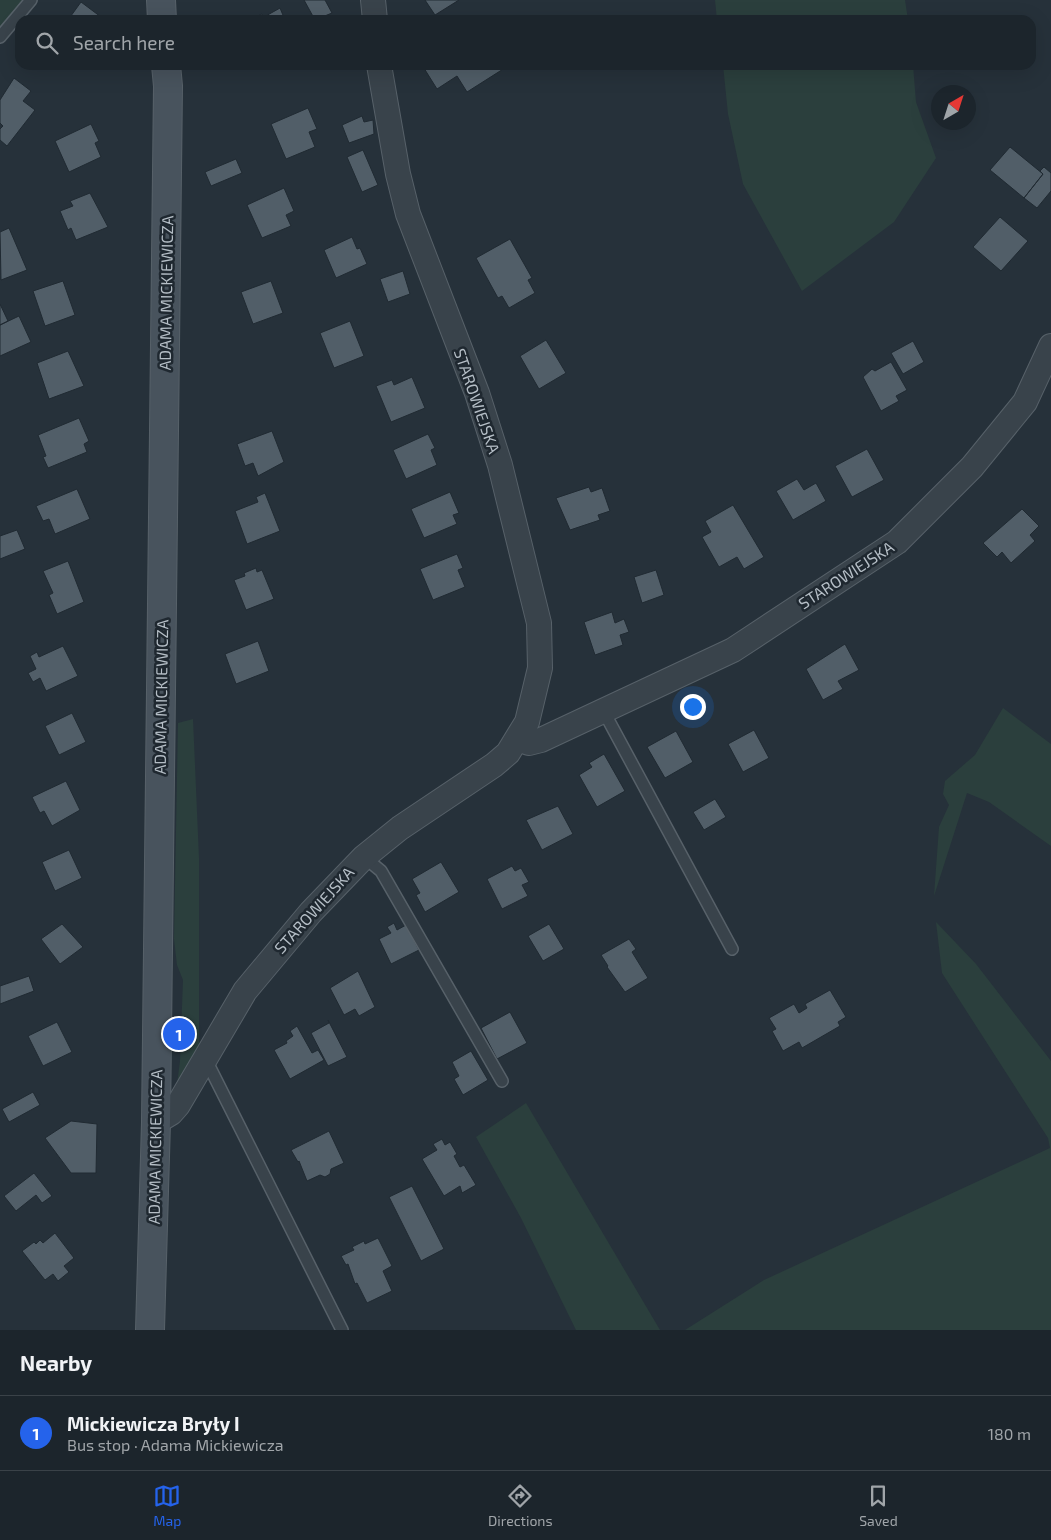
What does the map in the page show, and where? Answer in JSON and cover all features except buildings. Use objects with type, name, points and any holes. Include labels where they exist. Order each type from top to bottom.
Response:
[{"type":"street","points":[[161,0],[162,15]]},
{"type":"street","points":[[373,0],[374,15]]},
{"type":"street","name":"ADAMA MICKIEWICZA","points":[[150,1330],[156,1122],[168,86],[166,70]]},
{"type":"street","name":"STAROWIEJSKA","points":[[156,1122],[171,1113],[178,1105],[206,1060],[222,1027],[245,991],[311,912],[364,857],[400,828],[499,761],[518,739],[531,710],[540,668],[539,623],[489,431],[477,393],[408,214],[398,174],[380,70]]},
{"type":"street","name":"STAROWIEJSKA","points":[[518,739],[533,743],[604,712],[733,650],[897,542],[972,467],[1025,402],[1051,346]]},
{"type":"lane","points":[[18,15],[31,0]]},
{"type":"lane","points":[[0,37],[15,19]]},
{"type":"lane","points":[[604,712],[732,949]]},
{"type":"lane","points":[[364,857],[381,871],[502,1081]]},
{"type":"lane","points":[[206,1060],[342,1330]]},
{"type":"green space","points":[[0,0],[26,0],[0,33]]},
{"type":"green space","points":[[715,0],[905,0],[907,15],[716,15]]},
{"type":"green space","points":[[724,70],[913,70],[916,102],[936,158],[894,222],[802,291],[743,184],[728,114]]},
{"type":"green space","points":[[1003,708],[1051,744],[1051,846],[989,802],[967,793],[934,896],[939,827],[949,805],[943,794],[945,781],[975,755]]},
{"type":"green space","points":[[193,719],[199,858],[199,1053],[176,1092],[180,1061],[183,980],[177,965],[174,939],[178,723]]},
{"type":"green space","points":[[936,922],[976,964],[1051,1061],[1051,1330],[685,1330],[764,1280],[1050,1148],[1048,1138],[942,973]]},
{"type":"green space","points":[[526,1103],[660,1330],[576,1330],[521,1218],[476,1137]]},
{"type":"place","name":"Mickiewicza Bryły I","points":[[179,1034]]}]
